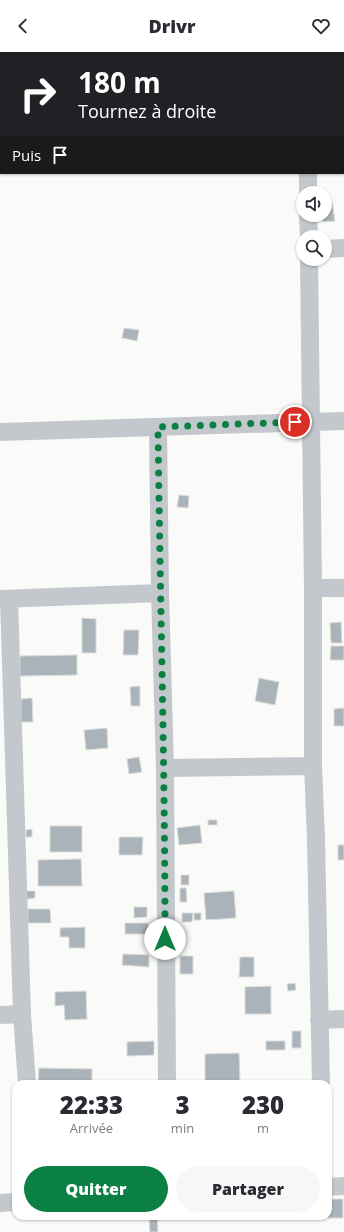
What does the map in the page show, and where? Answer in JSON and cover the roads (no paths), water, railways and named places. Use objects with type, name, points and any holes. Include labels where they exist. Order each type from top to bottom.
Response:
[{"type":"street","points":[[308,174],[308,186]]},
{"type":"street","points":[[332,249],[344,248]]},
{"type":"street","points":[[309,266],[313,588],[313,766],[316,839],[320,1080]]},
{"type":"street","points":[[0,432],[344,420]]},
{"type":"street","points":[[158,427],[160,594],[165,768],[167,1080]]},
{"type":"street","points":[[313,588],[344,588]]},
{"type":"street","points":[[27,1080],[22,1014],[5,599],[160,594]]},
{"type":"street","points":[[165,768],[313,766]]},
{"type":"street","points":[[0,1015],[22,1014]]},
{"type":"street","points":[[319,1020],[344,1019]]},
{"type":"street","points":[[332,1187],[344,1186]]},
{"type":"street","points":[[0,1203],[12,1202]]}]
